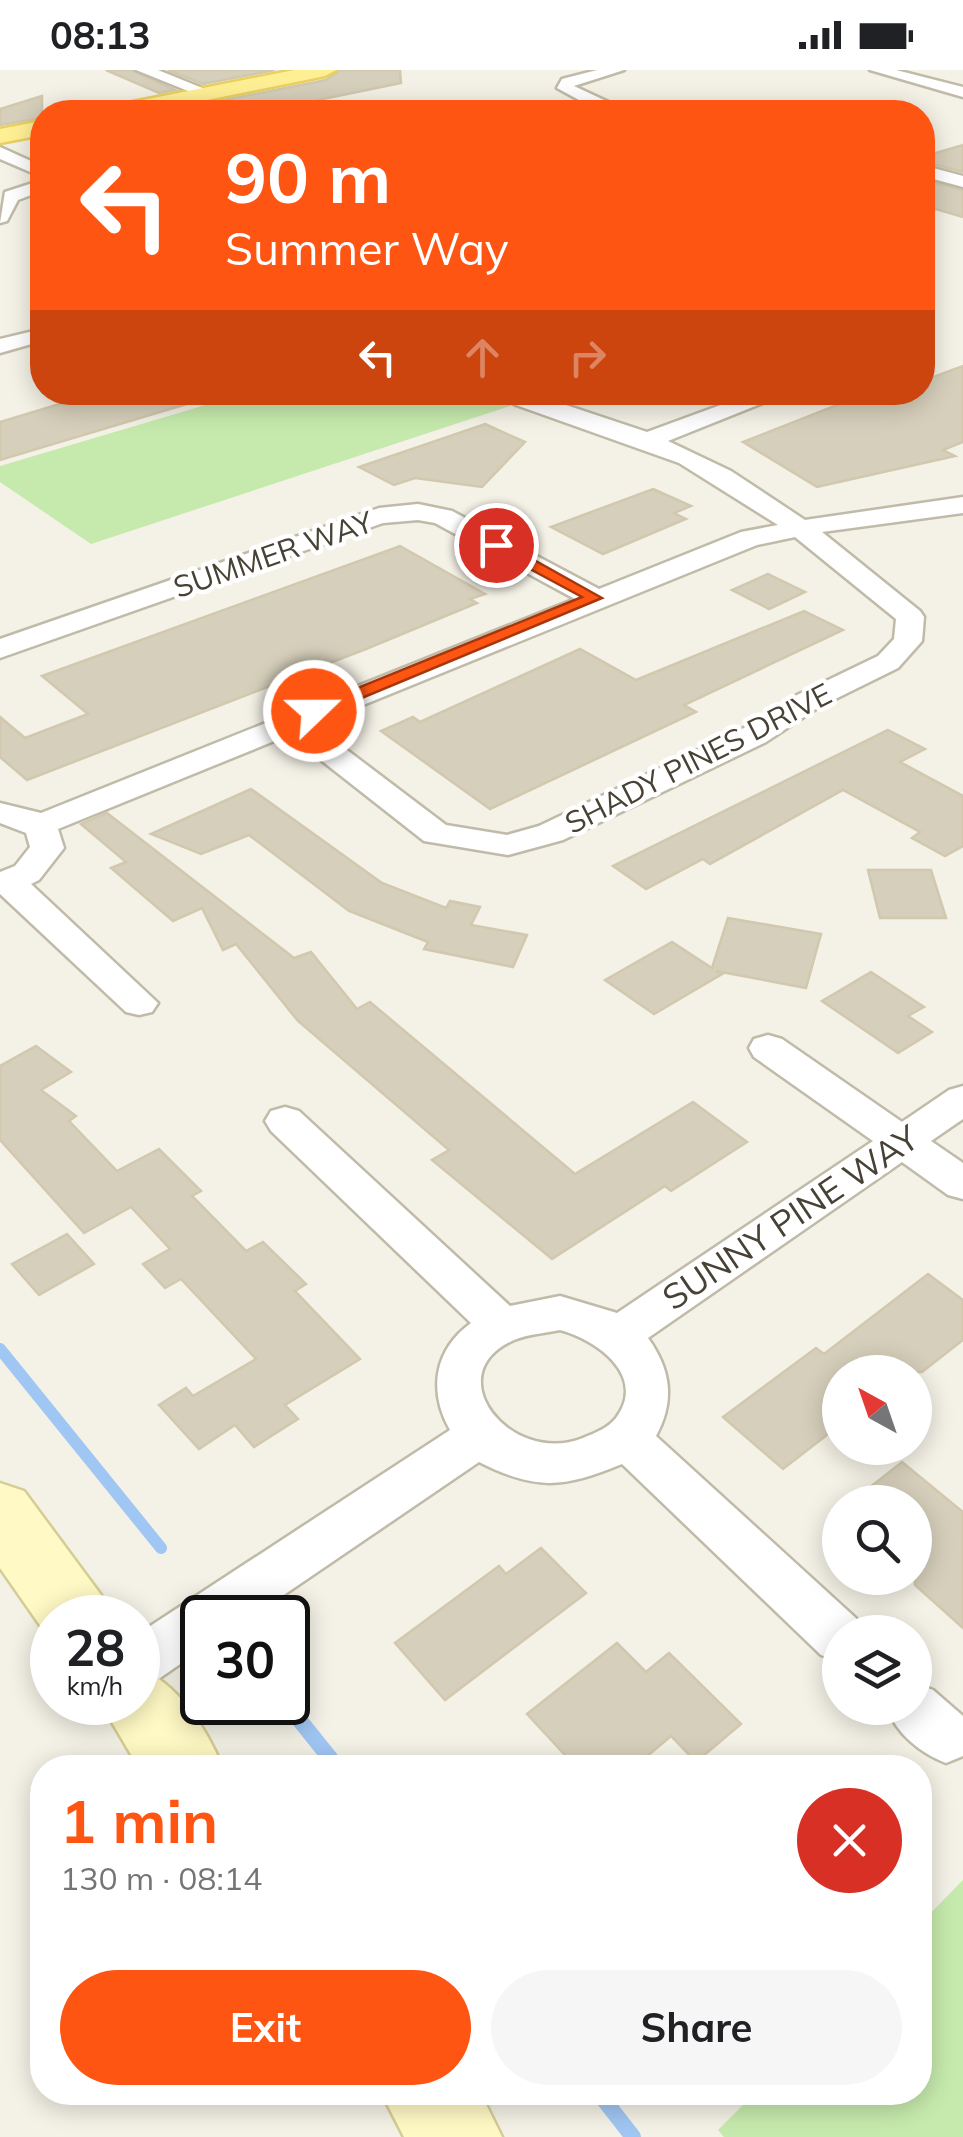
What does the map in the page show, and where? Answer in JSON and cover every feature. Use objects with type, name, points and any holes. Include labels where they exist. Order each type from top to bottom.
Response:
[{"type":"main road","points":[[179,100],[324,70]]},
{"type":"main road","points":[[0,136],[30,130]]},
{"type":"main road","points":[[0,1512],[60,1595]]},
{"type":"main road","points":[[154,1725],[176,1755]]},
{"type":"main road","points":[[435,2105],[458,2137]]},
{"type":"street","points":[[144,70],[209,94]]},
{"type":"street","points":[[597,100],[565,88],[568,82],[616,70]]},
{"type":"street","points":[[878,70],[963,92]]},
{"type":"street","points":[[0,152],[30,166]]},
{"type":"street","points":[[935,174],[963,182]]},
{"type":"street","points":[[0,217],[11,196],[30,189]]},
{"type":"street","points":[[0,346],[30,337]]},
{"type":"street","points":[[531,405],[648,440],[746,490],[801,527]]},
{"type":"street","points":[[648,440],[744,405]]},
{"type":"street","points":[[39,825],[750,538],[801,527],[963,505]]},
{"type":"street","name":"SUMMER WAY","points":[[0,649],[378,516],[418,512],[443,517],[594,598]]},
{"type":"street","name":"SHADY PINES DRIVE","points":[[290,721],[436,834],[508,845],[551,833],[755,735],[808,701],[888,662],[908,642],[910,618],[801,527]]},
{"type":"street","points":[[0,812],[39,825],[46,836],[40,861],[4,883],[139,1003]]},
{"type":"street","points":[[768,1048],[963,1184]]},
{"type":"street","name":"SUNNY PINE WAY","points":[[618,1335],[963,1100]]},
{"type":"street","points":[[285,1121],[500,1324]]},
{"type":"street","points":[[560,1313],[592,1320],[618,1335],[635,1353],[645,1374],[648,1396],[641,1418],[627,1438],[601,1455],[570,1464],[536,1464],[504,1454],[478,1436],[462,1414],[456,1388],[461,1362],[476,1340],[500,1324],[529,1314],[560,1313]]},
{"type":"street","points":[[240,1595],[478,1436]]},
{"type":"street","points":[[627,1438],[822,1621]]},
{"type":"green space","points":[[206,405],[513,405],[91,544],[0,482],[0,466]]},
{"type":"green space","points":[[963,1880],[963,2137],[724,2137],[718,2130],[743,2105],[932,2105],[932,1912]]},
{"type":"building","points":[[106,70],[132,70],[175,90],[159,93]]},
{"type":"building","points":[[168,70],[275,70],[203,84]]},
{"type":"building","points":[[340,70],[400,70],[401,83],[318,100],[224,100],[326,80]]},
{"type":"building","points":[[42,96],[42,100],[30,100],[30,120],[0,125],[0,109]]},
{"type":"building","points":[[963,145],[963,172],[935,164],[935,153]]},
{"type":"building","points":[[935,183],[963,190],[963,217],[935,209]]},
{"type":"building","points":[[963,366],[963,442],[943,450],[955,456],[817,487],[743,442],[837,405],[935,405],[935,376]]},
{"type":"building","points":[[56,405],[183,405],[0,460],[0,422]]},
{"type":"building","points":[[485,424],[525,442],[482,487],[415,478],[394,485],[359,467]]},
{"type":"building","points":[[653,489],[691,506],[674,513],[686,519],[603,554],[551,527]]},
{"type":"building","points":[[400,546],[485,594],[470,599],[477,603],[366,649],[27,780],[0,757],[0,717],[25,738],[88,714],[42,676]]},
{"type":"building","points":[[768,574],[805,592],[769,609],[732,590]]},
{"type":"building","points":[[804,611],[843,630],[684,705],[696,712],[490,809],[381,731],[413,717],[420,722],[580,649],[636,680]]},
{"type":"building","points":[[888,730],[925,749],[900,762],[963,796],[963,846],[945,856],[912,838],[920,832],[843,790],[710,864],[703,859],[646,889],[613,866]]},
{"type":"building","points":[[251,789],[382,883],[446,908],[450,901],[480,907],[471,925],[527,935],[513,967],[424,949],[428,942],[349,911],[249,835],[201,854],[151,834]]},
{"type":"building","points":[[107,813],[294,958],[311,952],[357,1009],[370,1002],[575,1174],[693,1102],[747,1142],[671,1191],[665,1186],[552,1259],[432,1160],[449,1150],[298,1021],[236,944],[223,950],[202,908],[173,921],[111,868],[126,862],[81,824]]},
{"type":"building","points":[[868,870],[931,870],[946,918],[880,918]]},
{"type":"building","points":[[728,918],[821,934],[806,988],[716,971],[722,974],[654,1014],[605,980],[672,942],[712,968]]},
{"type":"building","points":[[871,972],[924,1007],[908,1016],[932,1032],[898,1053],[822,1001]]},
{"type":"building","points":[[36,1046],[71,1072],[41,1090],[76,1116],[69,1121],[117,1171],[159,1149],[201,1191],[192,1196],[246,1251],[263,1242],[306,1284],[295,1291],[360,1359],[285,1405],[298,1419],[254,1447],[235,1425],[199,1449],[159,1405],[186,1388],[193,1396],[256,1359],[181,1279],[165,1288],[143,1264],[170,1249],[131,1207],[84,1233],[0,1140],[0,1066]]},
{"type":"building","points":[[67,1234],[94,1264],[39,1295],[12,1264]]},
{"type":"building","points":[[928,1274],[963,1300],[963,1340],[932,1364],[932,1355],[822,1355],[822,1439],[783,1469],[723,1417],[816,1348],[824,1354]]},
{"type":"building","points":[[898,1465],[906,1465],[930,1485],[873,1485]]},
{"type":"building","points":[[932,1487],[963,1512],[963,1628],[926,1595],[932,1595]]},
{"type":"building","points":[[541,1548],[586,1593],[445,1700],[395,1643],[499,1566],[506,1574]]},
{"type":"building","points":[[617,1643],[646,1672],[669,1653],[741,1724],[704,1755],[689,1755],[671,1736],[648,1755],[565,1755],[527,1714]]},
{"type":"waterway","points":[[0,1349],[161,1548]]},
{"type":"waterway","points":[[303,1725],[328,1755]]},
{"type":"waterway","points":[[608,2105],[633,2137]]},
{"type":"route","points":[[314,711],[594,598],[496,545]]}]
